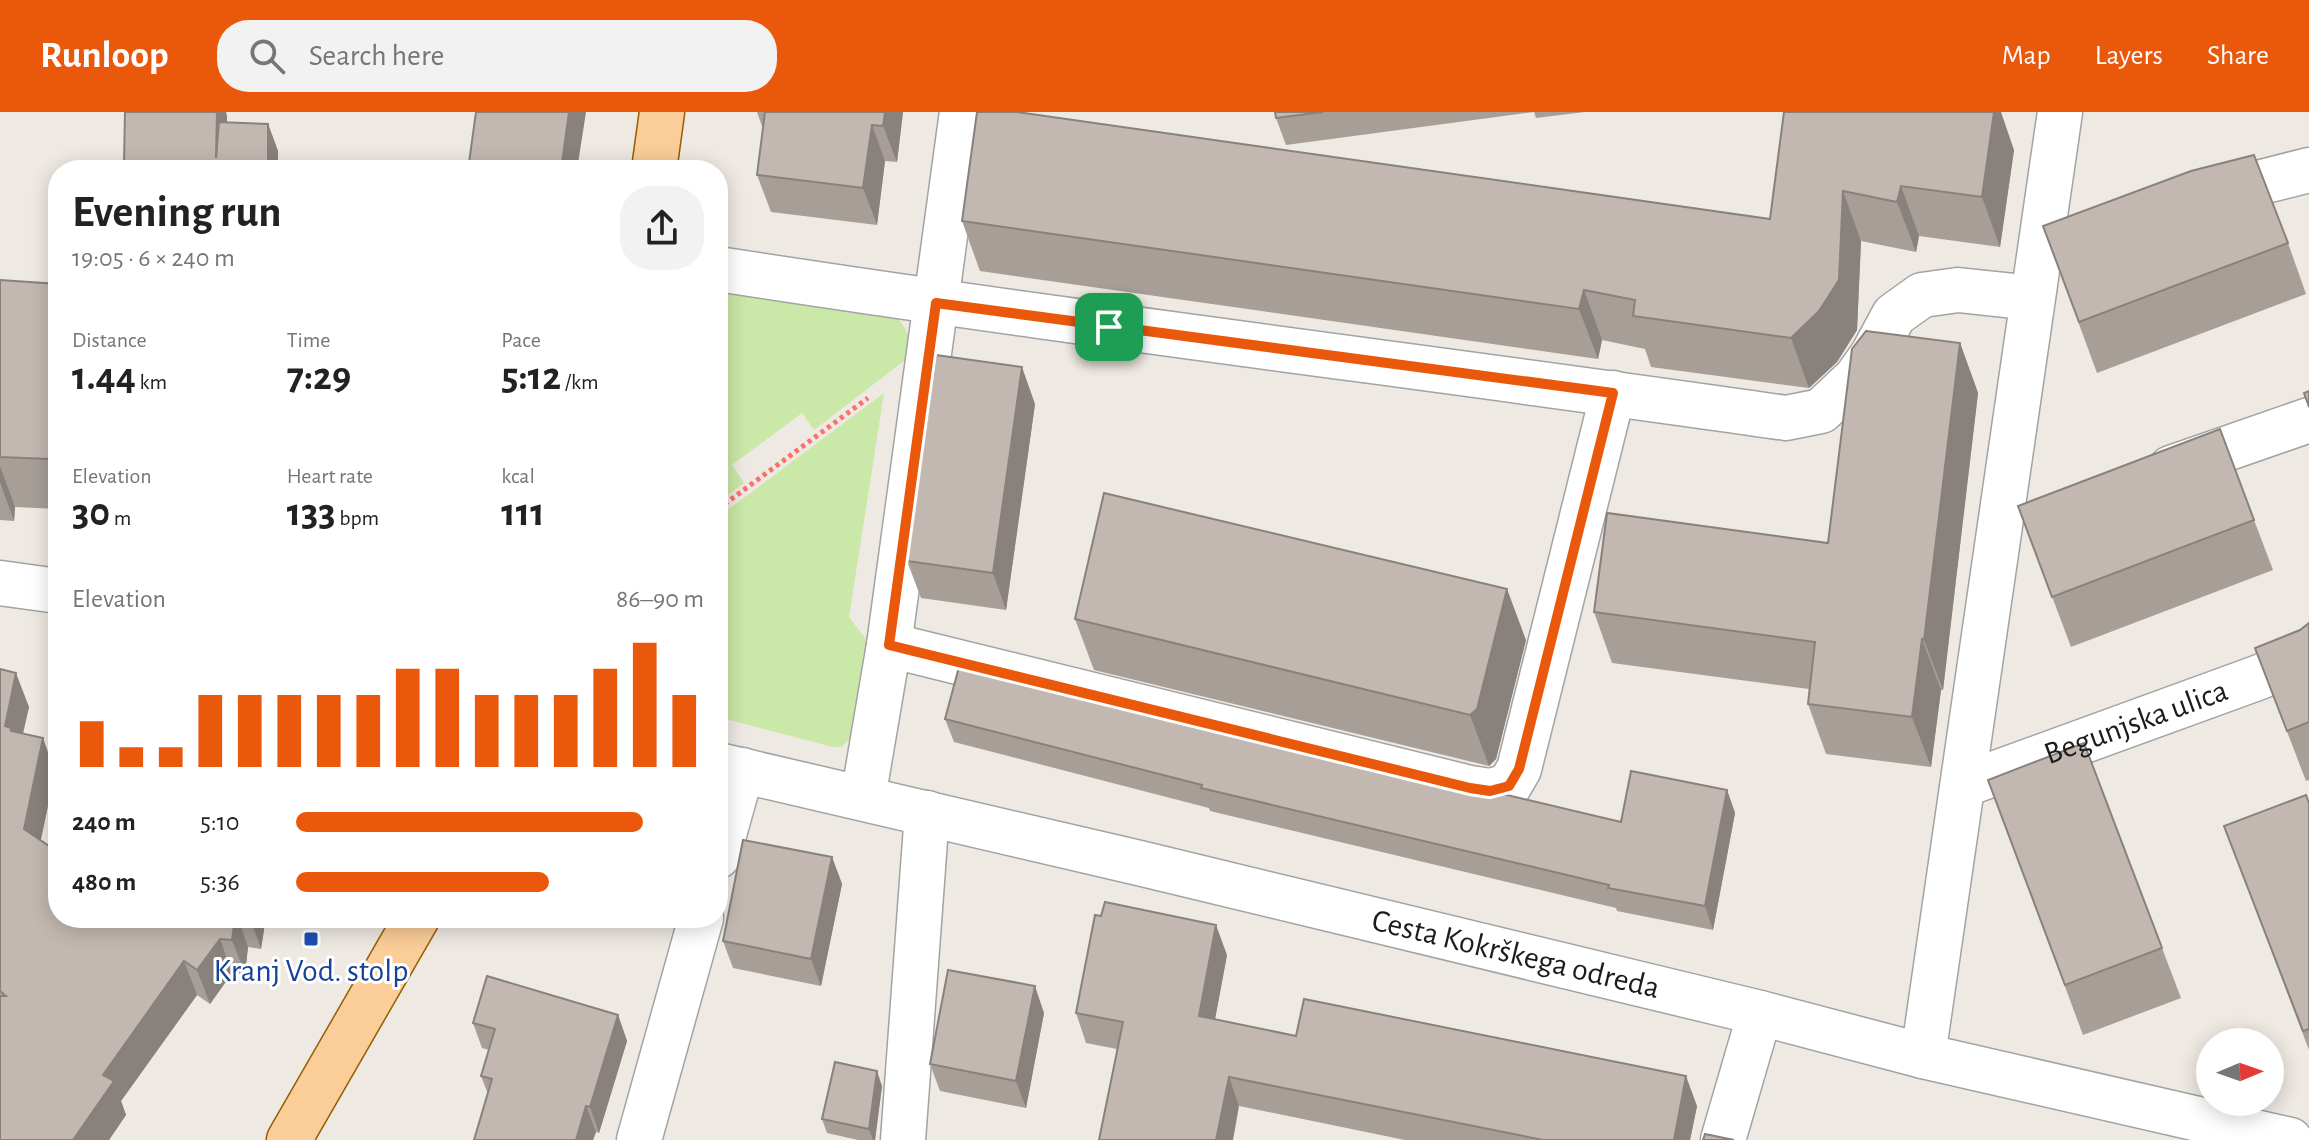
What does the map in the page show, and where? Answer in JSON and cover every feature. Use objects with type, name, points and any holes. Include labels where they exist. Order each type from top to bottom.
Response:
[{"type":"main road","points":[[655,160],[662,112]]},
{"type":"main road","points":[[289,1140],[411,928]]},
{"type":"street","points":[[863,798],[889,645],[930,352],[956,306],[962,112]]},
{"type":"street","points":[[1923,1056],[2060,112]]},
{"type":"street","points":[[2175,204],[2309,170]]},
{"type":"street","points":[[2042,238],[2086,227]]},
{"type":"street","points":[[728,271],[956,306],[1786,418],[1821,411],[1856,378],[1894,315],[1922,295],[1958,290],[2032,298]]},
{"type":"street","points":[[889,645],[1470,788],[1490,791],[1509,786],[1519,769],[1613,393]]},
{"type":"street","points":[[2132,482],[2309,420]]},
{"type":"street","points":[[1998,528],[2043,513]]},
{"type":"street","points":[[0,583],[48,590]]},
{"type":"street","name":"Begunjska ulica","points":[[1963,785],[2309,657]]},
{"type":"street","name":"Cesta Kokrškega odreda","points":[[730,768],[1760,1013],[1923,1056],[2290,1140]]},
{"type":"street","points":[[903,1140],[927,813]]},
{"type":"street","points":[[639,1140],[698,928]]},
{"type":"street","points":[[1723,1140],[1760,1013]]},
{"type":"path","points":[[728,502],[930,352]]},
{"type":"green space","points":[[728,289],[894,314],[909,339],[909,357],[814,430],[802,413],[732,465],[744,483],[728,495]]},
{"type":"green space","points":[[884,393],[849,617],[870,645],[853,735],[842,747],[728,720],[728,510]]},
{"type":"building","points":[[125,112],[217,112],[216,158],[219,122],[268,124],[268,160],[124,160]]},
{"type":"building","points":[[476,112],[569,112],[562,160],[469,160]]},
{"type":"building","points":[[765,112],[885,112],[883,126],[872,125],[863,188],[757,175]]},
{"type":"building","points":[[977,112],[1017,112],[1770,219],[1784,112],[1994,112],[1982,197],[1901,186],[1897,202],[1843,191],[1839,280],[1819,311],[1791,338],[1633,316],[1635,300],[1584,290],[1579,309],[962,221]]},
{"type":"building","points":[[1275,112],[1323,112],[1276,118]]},
{"type":"building","points":[[2254,155],[2288,243],[2079,322],[2043,226],[2191,171]]},
{"type":"building","points":[[0,280],[48,283],[48,459],[0,457]]},
{"type":"building","points":[[1866,331],[1960,343],[1912,717],[1808,704],[1815,642],[1594,612],[1607,513],[1828,543],[1852,349]]},
{"type":"building","points":[[936,355],[1022,367],[993,573],[907,561]]},
{"type":"building","points":[[2220,429],[2254,520],[2052,597],[2018,506]]},
{"type":"building","points":[[1104,493],[1507,589],[1477,709],[1470,715],[1075,619]]},
{"type":"building","points":[[2309,623],[2309,722],[2287,731],[2255,648],[2300,630]]},
{"type":"building","points":[[959,667],[1455,789],[1490,791],[1621,822],[1631,771],[1727,790],[1705,906],[1608,888],[1609,885],[1201,788],[1202,785],[945,719]]},
{"type":"building","points":[[0,669],[16,673],[5,726],[11,731],[43,738],[24,829],[48,845],[48,928],[234,928],[232,940],[220,939],[197,970],[184,961],[103,1075],[114,1081],[73,1140],[0,1140],[0,996],[6,996],[0,991]]},
{"type":"building","points":[[2084,743],[2162,948],[2065,985],[1988,780]]},
{"type":"building","points":[[2306,795],[2309,803],[2309,1029],[2303,1031],[2224,826]]},
{"type":"building","points":[[743,840],[832,857],[811,959],[723,941]]},
{"type":"building","points":[[1105,902],[1216,925],[1199,1016],[1296,1036],[1304,999],[1686,1076],[1674,1140],[1543,1140],[1229,1077],[1216,1140],[1099,1140],[1123,1022],[1076,1013],[1095,915],[1101,916]]},
{"type":"building","points":[[948,970],[1035,986],[1016,1081],[930,1064]]},
{"type":"building","points":[[487,976],[618,1015],[590,1107],[586,1106],[576,1140],[474,1140],[492,1079],[481,1076],[495,1029],[473,1023]]},
{"type":"building","points":[[835,1062],[877,1071],[869,1129],[822,1119]]},
{"type":"building","points":[[1705,1134],[1734,1140],[1703,1140]]},
{"type":"place","name":"Kranj Vod. stolp","points":[[311,939]]},
{"type":"route","points":[[936,303],[1109,327],[1613,393],[1519,769],[1509,786],[1490,791],[1470,788],[889,645],[936,303]]}]
